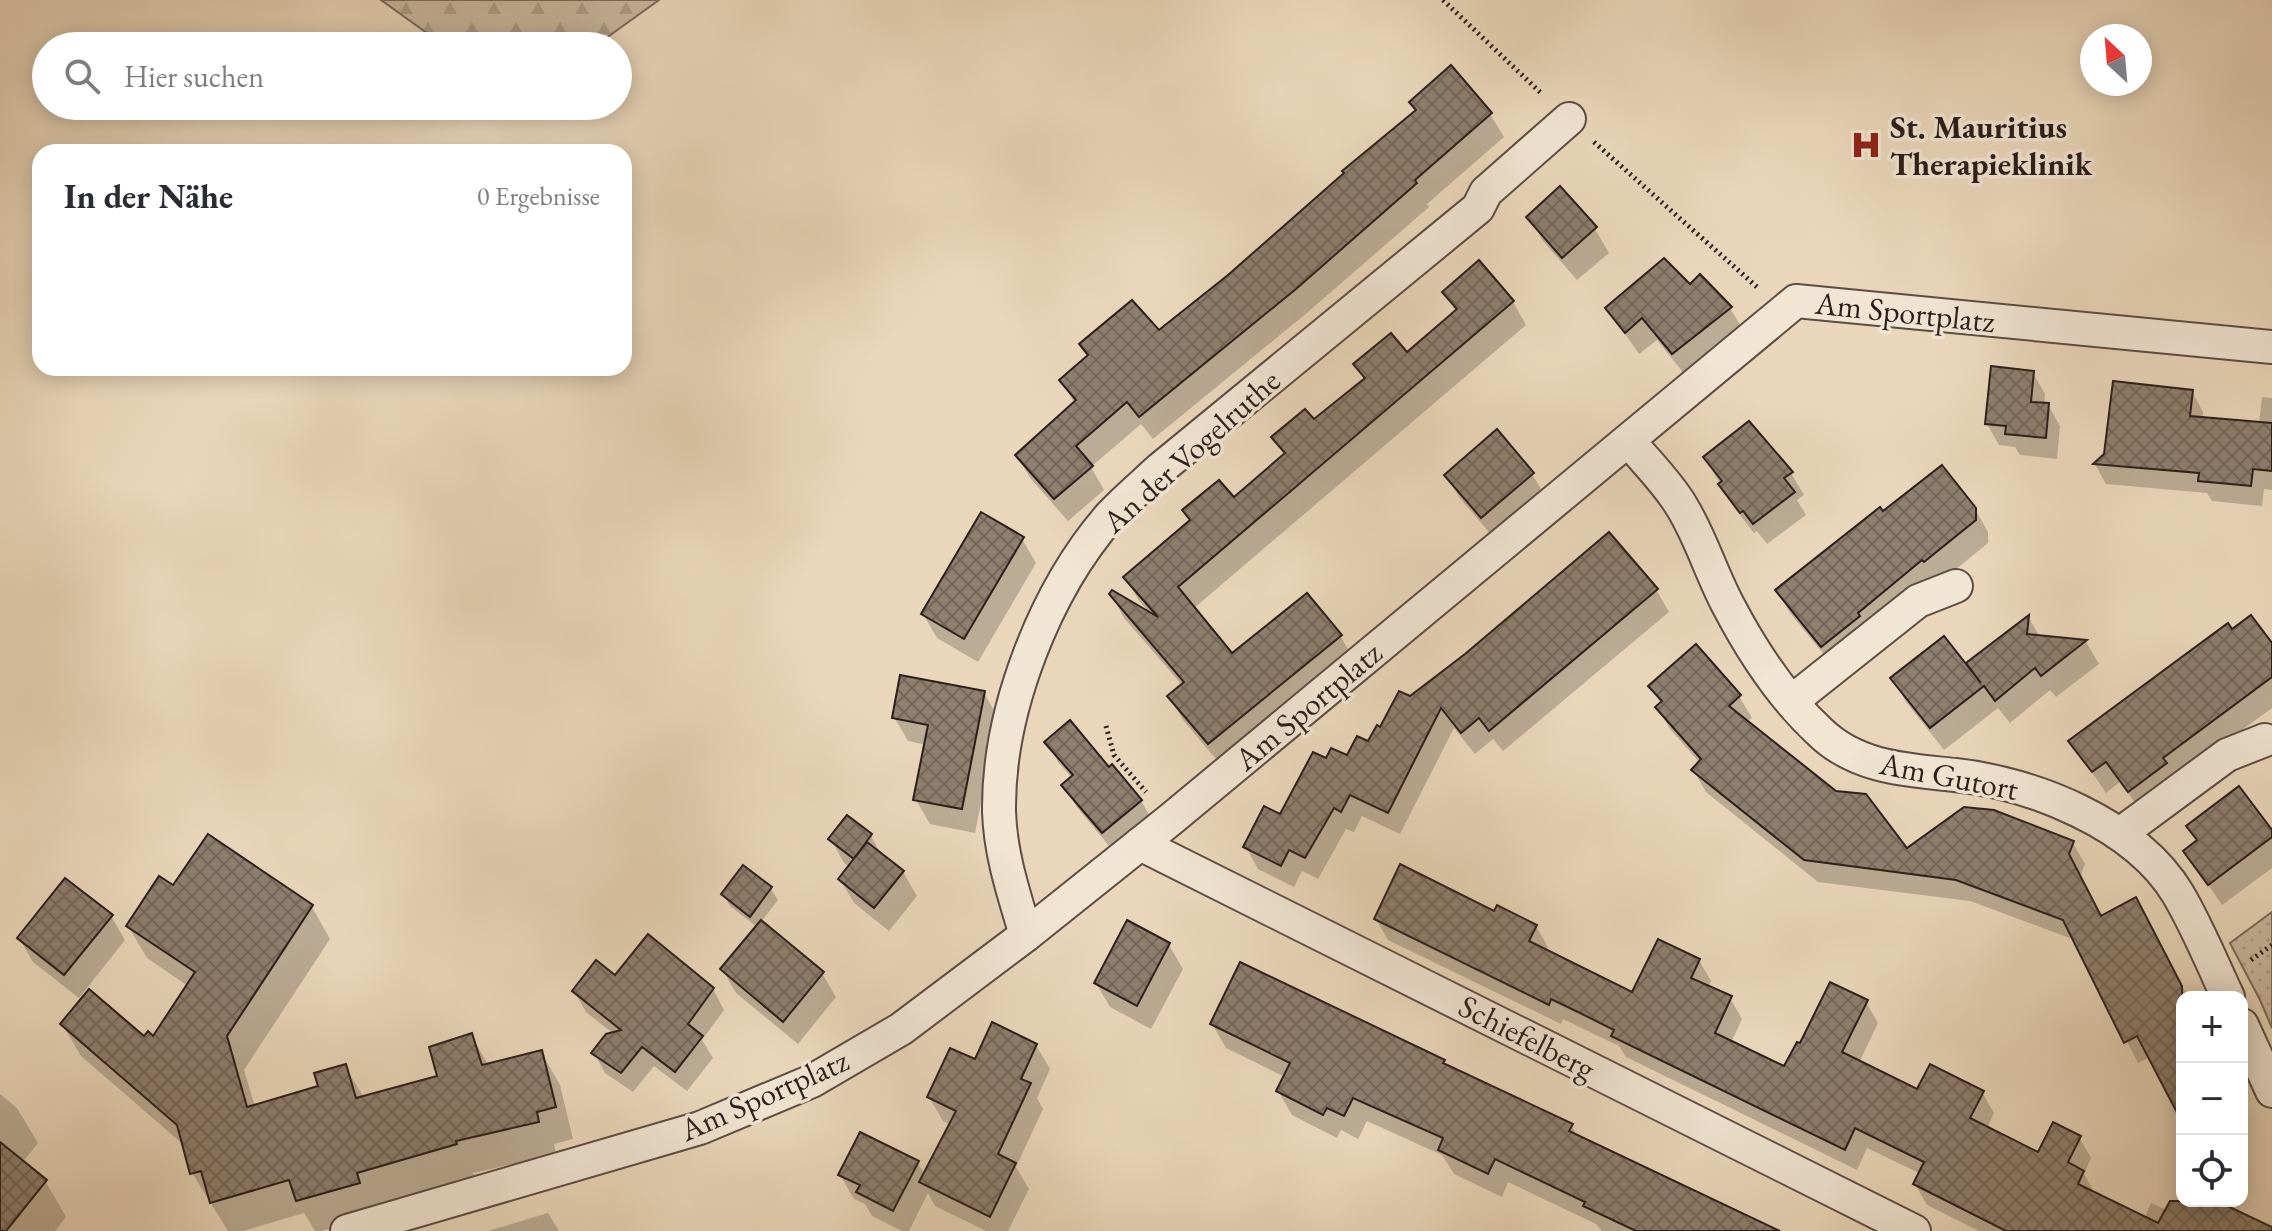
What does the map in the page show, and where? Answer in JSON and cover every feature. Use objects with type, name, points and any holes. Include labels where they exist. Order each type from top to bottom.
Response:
[{"type":"street","name":"An der Vogelruthe","points":[[1026,935],[1006,867],[999,811],[1006,735],[1031,652],[1053,602],[1081,555],[1112,515],[1160,469],[1478,208],[1486,192],[1569,119]]},
{"type":"street","name":"Am Sportplatz","points":[[347,1231],[700,1128],[812,1081],[901,1029],[1026,935],[1170,820],[1796,301],[2272,347]]},
{"type":"street","name":"Am Gutort","points":[[1629,441],[1682,505],[1728,606],[1766,669],[1820,732],[1847,754],[1891,768],[1976,777],[2025,789],[2120,834],[2142,852],[2177,892],[2225,991]]},
{"type":"street","points":[[1792,701],[1918,601],[1956,586]]},
{"type":"street","points":[[2120,834],[2227,755],[2265,740]]},
{"type":"street","name":"Schiefelberg","points":[[1140,844],[1914,1231]]},
{"type":"street","points":[[2248,1038],[2272,1091]]},
{"type":"path","points":[[1443,0],[1569,119],[1756,287],[1796,301]]},
{"type":"path","points":[[1106,726],[1114,755],[1170,820]]},
{"type":"green space","points":[[381,0],[659,0],[614,32],[426,32]]},
{"type":"green space","points":[[2272,912],[2272,1028],[2230,943]]},
{"type":"building","points":[[1451,65],[1492,113],[1296,289],[1139,417],[1127,402],[1076,446],[1093,466],[1054,499],[1015,455],[1076,400],[1059,380],[1088,355],[1079,344],[1132,300],[1159,330],[1228,275],[1344,173],[1342,171],[1416,110],[1409,102]]},
{"type":"building","points":[[1560,186],[1597,227],[1562,258],[1526,217]]},
{"type":"building","points":[[1664,258],[1690,284],[1700,274],[1732,307],[1672,354],[1642,318],[1625,333],[1605,308]]},
{"type":"building","points":[[1479,260],[1514,301],[1178,587],[1232,653],[1307,593],[1342,635],[1208,744],[1167,696],[1184,682],[1109,594],[1112,590],[1158,617],[1123,577],[1190,520],[1182,510],[1219,480],[1234,497],[1285,453],[1271,437],[1305,409],[1314,419],[1365,378],[1353,364],[1391,333],[1407,352],[1457,309],[1442,292]]},
{"type":"building","points":[[1991,366],[2034,371],[2031,402],[2049,403],[2046,438],[2005,434],[2006,426],[1985,424]]},
{"type":"building","points":[[2113,381],[2193,390],[2190,416],[2272,423],[2272,471],[2253,469],[2251,486],[2198,481],[2199,473],[2093,464],[2104,454]]},
{"type":"building","points":[[1749,421],[1793,472],[1784,478],[1795,492],[1753,524],[1743,511],[1740,513],[1718,484],[1722,481],[1703,457]]},
{"type":"building","points":[[1497,429],[1534,473],[1481,518],[1444,475]]},
{"type":"building","points":[[1942,465],[1976,508],[1976,520],[1924,562],[1922,560],[1821,647],[1775,590],[1880,507],[1883,511]]},
{"type":"building","points":[[981,512],[1024,537],[964,639],[921,614]]},
{"type":"building","points":[[1609,532],[1658,589],[1489,731],[1479,718],[1461,733],[1441,708],[1388,813],[1350,795],[1341,812],[1334,808],[1305,858],[1289,850],[1281,866],[1243,847],[1264,806],[1280,814],[1313,752],[1326,758],[1331,748],[1347,755],[1357,736],[1368,741],[1377,725],[1380,727],[1399,691],[1410,696],[1465,654]]},
{"type":"building","points":[[2029,615],[2027,634],[2087,640],[2041,676],[2035,668],[1995,701],[1984,686],[1930,728],[1890,678],[1944,636],[1981,683],[1966,663]]},
{"type":"building","points":[[2251,615],[2272,643],[2272,677],[2163,758],[2167,763],[2128,792],[2106,762],[2092,772],[2068,741],[2228,623],[2232,629]]},
{"type":"building","points":[[1696,644],[1741,695],[1729,706],[1836,791],[1866,794],[1907,848],[1964,807],[1994,810],[2074,841],[2069,854],[2101,916],[2136,897],[2182,986],[2182,991],[2176,991],[2176,1111],[2137,1036],[2124,1043],[2063,920],[1956,880],[1804,860],[1691,770],[1701,759],[1655,707],[1662,701],[1648,686]]},
{"type":"building","points":[[900,675],[985,691],[962,809],[913,800],[928,725],[892,718]]},
{"type":"building","points":[[1070,720],[1109,767],[1112,764],[1142,800],[1102,833],[1061,785],[1073,775],[1044,742]]},
{"type":"building","points":[[2239,786],[2272,830],[2272,837],[2208,885],[2183,851],[2197,840],[2186,826]]},
{"type":"building","points":[[847,815],[872,834],[854,859],[828,839]]},
{"type":"building","points":[[208,834],[313,905],[227,1036],[247,1107],[318,1086],[314,1073],[346,1064],[356,1098],[437,1076],[429,1047],[472,1033],[482,1065],[542,1050],[556,1107],[537,1112],[539,1122],[456,1141],[457,1144],[357,1173],[360,1183],[296,1201],[289,1180],[210,1203],[201,1171],[190,1174],[177,1125],[60,1024],[89,989],[144,1036],[148,1031],[153,1036],[195,972],[126,926],[159,876],[173,885]]},
{"type":"building","points":[[867,842],[904,871],[874,908],[838,879]]},
{"type":"building","points":[[1400,864],[1494,911],[1497,905],[1537,925],[1529,941],[1632,992],[1658,939],[1700,959],[1691,978],[1732,996],[1715,1033],[1784,1066],[1797,1042],[1800,1043],[1830,982],[1868,1000],[1842,1052],[1917,1089],[1930,1064],[1984,1091],[1970,1118],[2038,1152],[2053,1122],[2081,1136],[2068,1162],[2084,1171],[2078,1184],[2158,1223],[2170,1201],[2176,1201],[2176,1207],[2230,1207],[2272,1227],[2272,1231],[2006,1231],[1913,1184],[1924,1162],[1855,1128],[1845,1150],[1611,1036],[1614,1030],[1580,1013],[1551,999],[1549,1005],[1374,919]]},
{"type":"building","points":[[743,865],[772,887],[750,917],[721,894]]},
{"type":"building","points":[[65,878],[113,915],[64,975],[17,938]]},
{"type":"building","points":[[761,920],[824,972],[783,1022],[720,969]]},
{"type":"building","points":[[1127,920],[1170,943],[1137,1006],[1094,983]]},
{"type":"building","points":[[648,934],[714,988],[688,1024],[703,1036],[675,1072],[642,1047],[621,1073],[591,1053],[606,1034],[621,1030],[572,991],[596,960],[615,975]]},
{"type":"building","points":[[1240,962],[1573,1124],[1569,1131],[1780,1231],[1636,1231],[1583,1206],[1585,1202],[1495,1159],[1488,1174],[1438,1150],[1443,1138],[1353,1098],[1344,1116],[1327,1108],[1323,1115],[1276,1091],[1290,1063],[1210,1024]]},
{"type":"building","points":[[992,1022],[1037,1044],[1021,1079],[1031,1083],[998,1154],[1016,1163],[990,1217],[919,1182],[956,1111],[927,1097],[950,1048],[975,1059]]},
{"type":"building","points":[[860,1132],[919,1161],[893,1211],[856,1192],[860,1185],[838,1175]]},
{"type":"building","points":[[0,1142],[47,1180],[6,1231],[0,1231]]},
{"type":"place","name":"St. Mauritius Therapieklinik","points":[[1866,145]]}]
